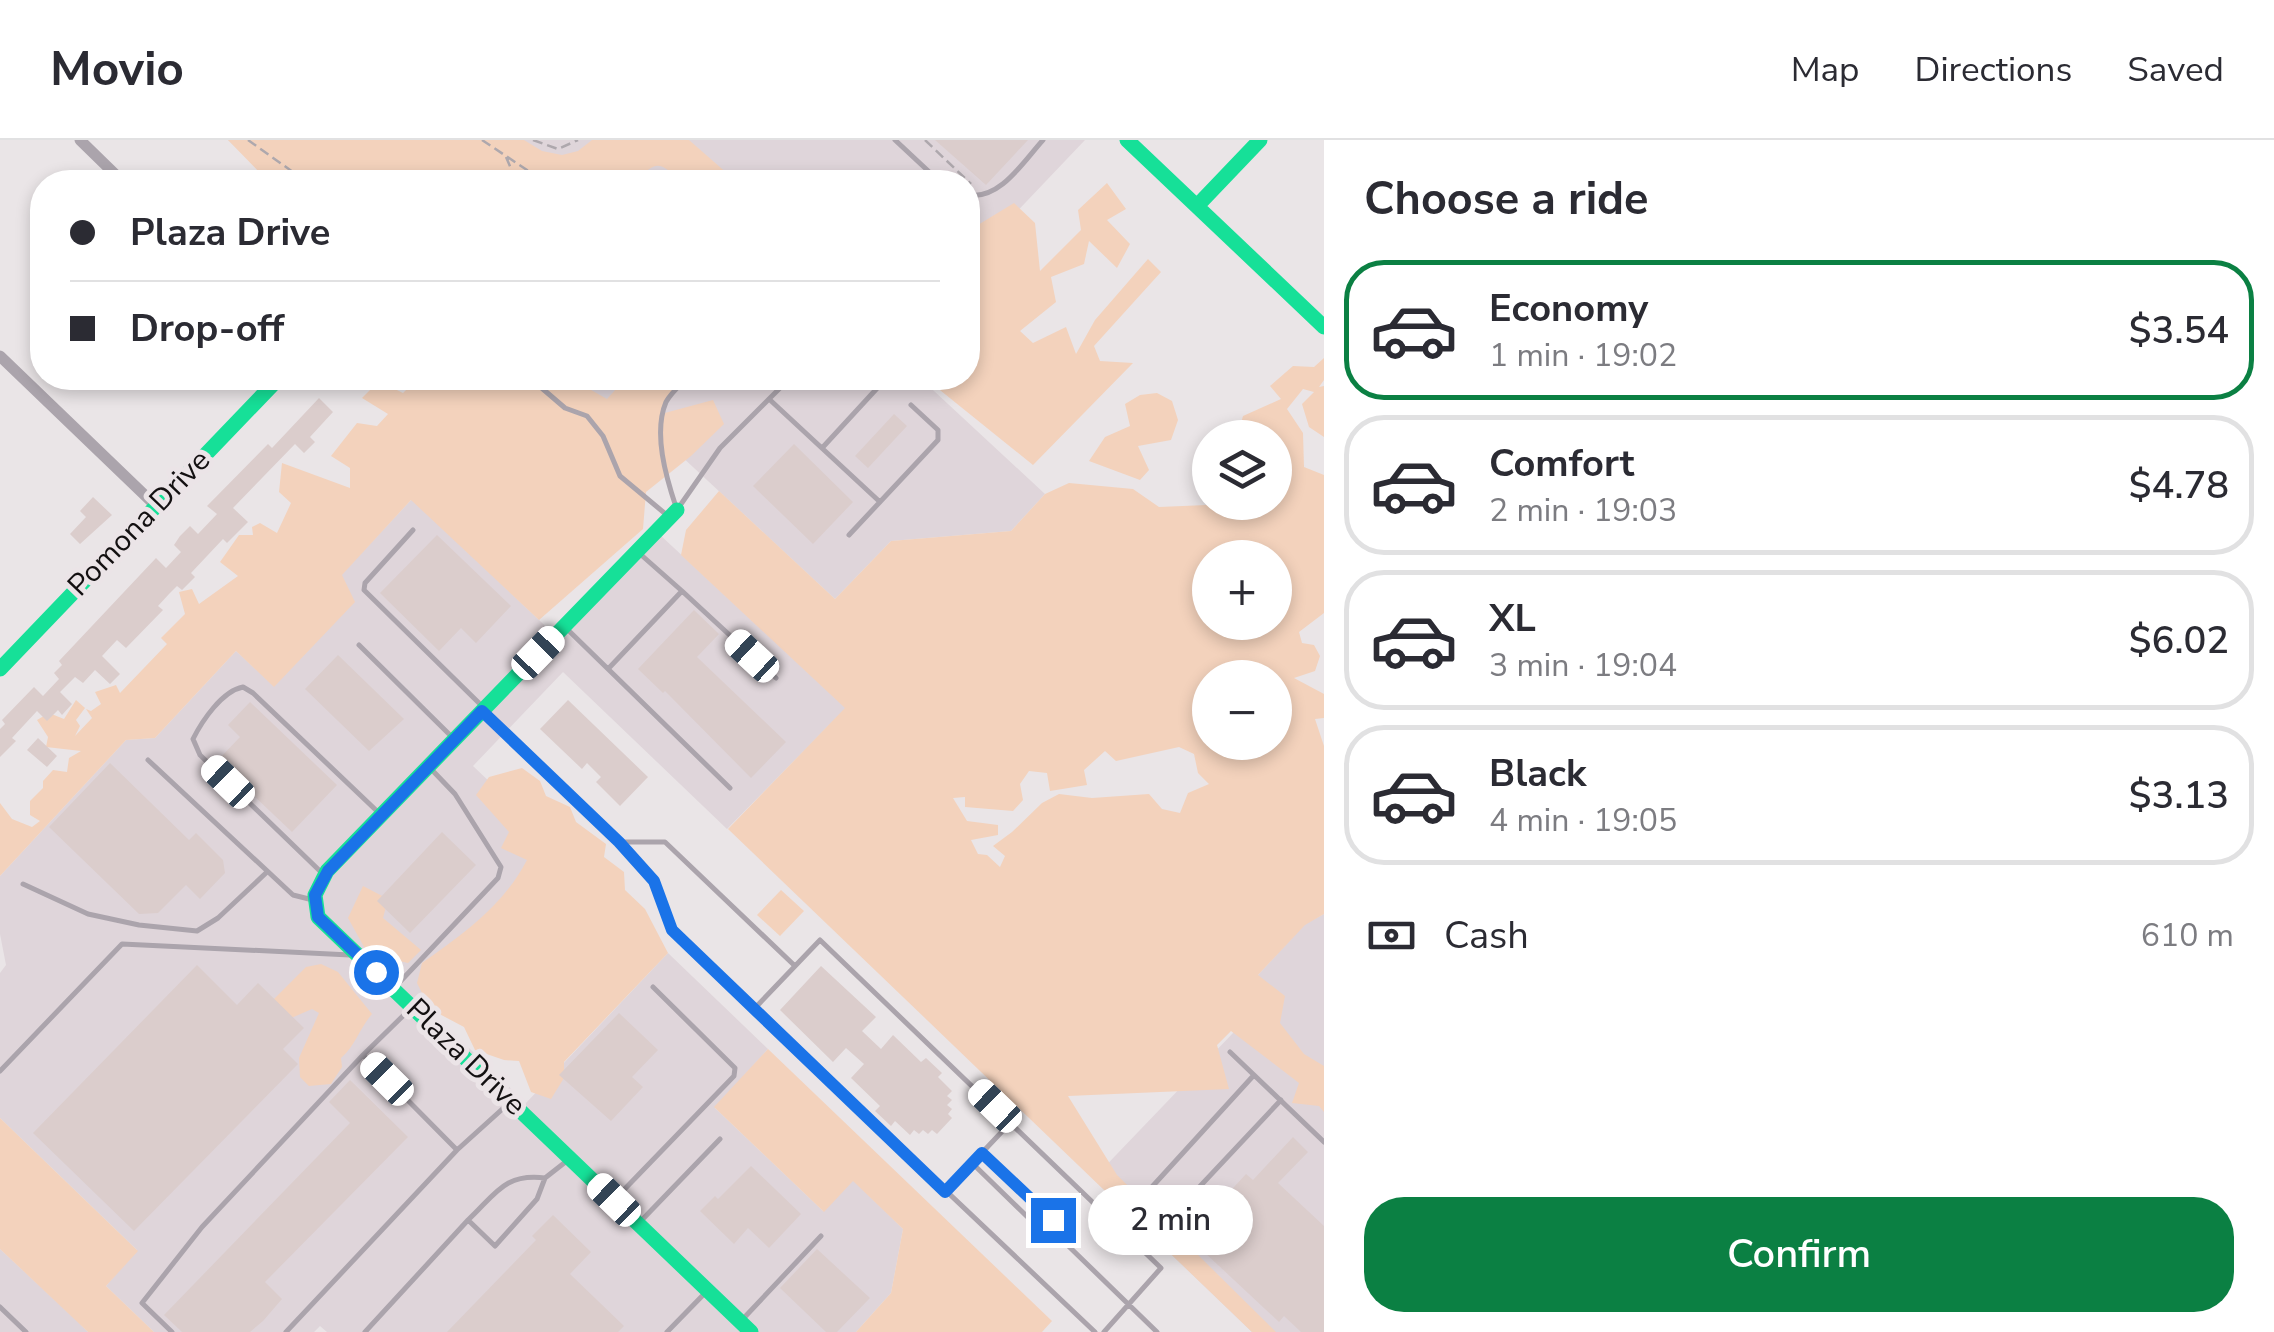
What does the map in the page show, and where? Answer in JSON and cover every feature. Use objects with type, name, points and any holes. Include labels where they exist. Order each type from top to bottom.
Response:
[{"type":"street","points":[[80,140],[111,170]]},
{"type":"street","points":[[1127,140],[1324,326]]},
{"type":"street","points":[[1197,206],[1260,140]]},
{"type":"street","points":[[0,356],[30,385]]},
{"type":"street","points":[[35,390],[156,506]]},
{"type":"street","name":"Pomona Drive","points":[[3,658],[267,390]]},
{"type":"street","points":[[316,900],[324,876],[673,514]]},
{"type":"street","name":"Plaza Drive","points":[[316,900],[318,917],[746,1327]]},
{"type":"lane","points":[[896,140],[927,170]]},
{"type":"lane","points":[[980,195],[998,188],[1043,140]]},
{"type":"lane","points":[[544,390],[565,408],[587,416],[603,436],[620,476],[673,514]]},
{"type":"lane","points":[[673,514],[661,420],[668,399],[677,390]]},
{"type":"lane","points":[[673,514],[720,448],[778,390]]},
{"type":"lane","points":[[822,448],[875,390]]},
{"type":"lane","points":[[769,399],[880,502]]},
{"type":"lane","points":[[849,535],[938,440],[938,430],[911,405]]},
{"type":"lane","points":[[414,530],[365,583],[364,590],[619,842],[654,881],[672,930],[1095,1332]]},
{"type":"lane","points":[[637,550],[776,678]]},
{"type":"lane","points":[[608,669],[682,591]]},
{"type":"lane","points":[[564,626],[730,788]]},
{"type":"lane","points":[[359,645],[454,739]]},
{"type":"lane","points":[[324,876],[200,755],[193,739],[233,689],[243,687],[254,693],[381,815]]},
{"type":"lane","points":[[148,760],[293,895],[316,900]]},
{"type":"lane","points":[[394,988],[498,878],[501,867],[455,794],[428,766]]},
{"type":"lane","points":[[619,842],[665,842],[795,966]]},
{"type":"lane","points":[[23,884],[88,914],[139,925],[197,931],[218,918],[267,872]]},
{"type":"lane","points":[[754,1009],[820,940],[1161,1268],[1104,1332]]},
{"type":"lane","points":[[0,1071],[122,944],[358,955]]},
{"type":"lane","points":[[614,1200],[734,1076],[735,1068],[654,988]]},
{"type":"lane","points":[[172,1332],[142,1303],[202,1227],[413,1006]]},
{"type":"lane","points":[[1230,1052],[1324,1142]]},
{"type":"lane","points":[[363,1055],[458,1150]]},
{"type":"lane","points":[[1254,1075],[1140,1200],[1163,1220],[1172,1216],[1280,1100]]},
{"type":"lane","points":[[286,1332],[458,1150],[511,1101]]},
{"type":"lane","points":[[945,1192],[1011,1122]]},
{"type":"lane","points":[[638,1224],[720,1138]]},
{"type":"lane","points":[[982,1153],[1053,1220],[1055,1232],[1157,1332]]},
{"type":"lane","points":[[468,1220],[495,1246],[537,1199],[545,1178],[571,1158]]},
{"type":"lane","points":[[972,1163],[1043,1232],[1055,1232]]},
{"type":"lane","points":[[365,1332],[505,1182],[524,1176],[545,1178]]},
{"type":"lane","points":[[746,1327],[821,1236]]},
{"type":"lane","points":[[667,1332],[708,1290]]},
{"type":"lane","points":[[0,1307],[26,1332]]},
{"type":"path","points":[[248,140],[291,170]]},
{"type":"path","points":[[482,140],[527,170]]},
{"type":"path","points":[[532,140],[558,149],[578,140]]},
{"type":"path","points":[[925,140],[955,168],[962,162]]},
{"type":"path","points":[[506,156],[512,170]]},
{"type":"path","points":[[980,192],[983,195]]},
{"type":"shaded area","points":[[228,140],[1085,140],[980,250],[980,170],[259,170]]},
{"type":"shaded area","points":[[228,140],[524,140],[542,151],[562,155],[578,151],[592,140],[689,140],[723,170],[668,170],[658,166],[648,170],[257,170]]},
{"type":"shaded area","points":[[1107,183],[1126,209],[1107,220],[1130,244],[1117,268],[1089,241],[1084,264],[1051,277],[1056,302],[1020,331],[1033,343],[1066,327],[1076,354],[1095,320],[1148,259],[1161,272],[1094,346],[1100,361],[1133,363],[1033,465],[940,390],[980,390],[980,224],[1014,203],[1035,223],[1040,271],[1081,230],[1078,210]]},
{"type":"shaded area","points":[[1324,358],[1324,380],[1319,387],[1324,386],[1324,437],[1309,427],[1302,404],[1314,392],[1303,389],[1287,409],[1303,433],[1304,467],[1324,475],[1324,613],[1299,632],[1302,643],[1314,645],[1320,656],[1315,671],[1294,678],[1324,694],[1324,718],[1315,719],[1324,746],[1324,914],[1305,925],[1258,975],[1285,996],[1280,1023],[1304,1054],[1324,1066],[1324,1112],[1319,1106],[1292,1103],[1299,1083],[1231,1031],[1217,1045],[1229,1089],[1068,1096],[1117,1175],[1276,1332],[1252,1332],[728,829],[845,708],[681,555],[686,530],[719,491],[835,599],[891,541],[1011,531],[1045,494],[1069,483],[1133,489],[1159,507],[1192,506],[1192,520],[1292,520],[1292,420],[1242,420],[1281,399],[1270,386],[1293,366],[1314,367]],"holes":[[[1192,660],[1292,660],[1292,760],[1195,760],[1198,773],[1209,784],[1188,793],[1180,813],[1162,809],[1149,794],[1092,798],[1059,794],[1042,803],[993,846],[1005,856],[1000,867],[987,855],[978,854],[971,840],[998,835],[998,825],[967,821],[953,798],[965,797],[965,807],[1013,811],[1023,800],[1020,784],[1029,771],[1047,773],[1050,791],[1087,785],[1084,770],[1105,751],[1116,761],[1179,747],[1192,753]]]},
{"type":"shaded area","points":[[370,390],[591,390],[607,399],[615,390],[672,390],[661,414],[713,400],[724,424],[646,492],[643,529],[539,620],[411,500],[342,575],[355,602],[274,687],[236,651],[155,738],[126,740],[0,876],[0,803],[12,819],[32,827],[40,821],[30,815],[30,801],[53,770],[67,772],[69,758],[81,751],[46,747],[48,737],[37,720],[49,713],[64,719],[76,700],[85,708],[76,720],[80,726],[75,736],[92,718],[86,709],[91,711],[101,704],[95,692],[116,685],[120,693],[167,644],[161,638],[185,614],[179,592],[192,589],[199,604],[238,576],[220,562],[239,535],[253,535],[252,527],[260,523],[277,533],[291,503],[279,492],[282,463],[350,488],[350,468],[331,456],[357,423],[377,426],[388,414],[362,398]]},
{"type":"shaded area","points":[[527,390],[933,390],[1045,494],[1011,531],[891,541],[835,599],[651,428]]},
{"type":"shaded area","points":[[1157,393],[1172,401],[1178,420],[1171,440],[1138,446],[1149,470],[1140,480],[1089,461],[1105,437],[1130,426],[1125,404],[1140,395]]},
{"type":"shaded area","points":[[412,499],[559,639],[659,534],[846,708],[727,829],[563,672],[473,766],[558,847],[417,998],[526,1103],[668,953],[768,1049],[715,1108],[823,1211],[853,1180],[903,1229],[891,1293],[856,1332],[327,1332],[320,1326],[314,1332],[154,1332],[106,1286],[137,1250],[0,1118],[0,973],[6,965],[0,934],[0,876],[126,740],[155,738],[236,651],[274,686],[341,575]]},
{"type":"shaded area","points":[[522,768],[540,781],[546,796],[570,807],[576,822],[606,844],[604,857],[624,872],[625,890],[645,909],[668,953],[564,1062],[564,1078],[551,1099],[531,1092],[519,1061],[475,1050],[464,1027],[430,1009],[417,983],[422,963],[494,905],[527,860],[501,848],[509,832],[476,795],[489,777]]},
{"type":"shaded area","points":[[363,886],[388,899],[383,918],[421,950],[408,963],[368,954],[348,918]]},
{"type":"shaded area","points":[[781,890],[804,911],[780,936],[757,915]]},
{"type":"shaded area","points":[[1324,914],[1324,1332],[1252,1332],[1093,1179],[1257,1008],[1258,975],[1305,924]]},
{"type":"shaded area","points":[[321,964],[338,972],[372,1014],[341,1058],[342,1067],[331,1084],[309,1086],[300,1077],[299,1058],[319,1013],[312,1009],[289,1019],[271,1002],[306,967]]},
{"type":"shaded area","points":[[768,1049],[1052,1321],[1042,1332],[856,1332],[891,1293],[903,1229],[853,1181],[824,1212],[714,1107]]},
{"type":"shaded area","points":[[0,1118],[138,1251],[106,1286],[154,1332],[88,1332],[0,1249]]},
{"type":"shaded area","points":[[0,1249],[75,1319],[88,1332],[0,1332]]},
{"type":"building","points":[[935,140],[1028,140],[986,185],[980,180],[980,170],[969,170]]},
{"type":"building","points":[[319,398],[333,412],[310,437],[315,442],[304,453],[295,444],[233,508],[248,522],[227,543],[223,539],[191,573],[195,577],[182,590],[177,586],[169,594],[158,606],[163,610],[126,648],[117,640],[102,656],[120,674],[110,684],[95,670],[83,683],[75,677],[60,692],[72,704],[62,715],[58,710],[47,721],[37,711],[0,757],[0,729],[5,724],[2,720],[34,687],[43,696],[59,679],[54,673],[62,665],[59,661],[156,558],[166,568],[181,552],[174,545],[180,536],[190,526],[198,534],[217,514],[207,506],[268,444],[272,448]]},
{"type":"building","points":[[894,414],[907,426],[868,468],[855,456]]},
{"type":"building","points":[[794,444],[853,502],[813,544],[753,486]]},
{"type":"building","points":[[93,497],[112,515],[80,544],[70,534],[86,517],[80,511]]},
{"type":"building","points":[[437,535],[511,606],[476,643],[461,628],[439,651],[380,593]]},
{"type":"building","points":[[694,610],[719,634],[697,657],[786,742],[751,778],[638,669]]},
{"type":"building","points":[[338,655],[404,719],[369,751],[305,689]]},
{"type":"building","points":[[568,700],[648,777],[620,806],[596,782],[601,777],[587,763],[582,769],[540,729]]},
{"type":"building","points":[[250,702],[337,785],[292,832],[217,761],[240,737],[228,725]]},
{"type":"building","points":[[38,738],[57,756],[47,767],[27,750]]},
{"type":"building","points":[[110,763],[189,840],[196,833],[223,860],[225,873],[200,899],[186,885],[158,913],[139,914],[49,827]]},
{"type":"building","points":[[442,832],[476,865],[410,933],[377,901]]},
{"type":"building","points":[[197,965],[237,1005],[258,983],[304,1028],[283,1049],[298,1064],[134,1231],[33,1133]]},
{"type":"building","points":[[821,966],[876,1017],[862,1031],[881,1049],[893,1035],[921,1062],[926,1058],[942,1073],[938,1077],[952,1091],[947,1096],[952,1100],[947,1105],[952,1109],[948,1114],[952,1118],[937,1134],[923,1130],[919,1134],[914,1130],[910,1135],[895,1121],[891,1126],[875,1111],[880,1106],[851,1078],[864,1064],[846,1048],[833,1062],[780,1010]]},
{"type":"building","points":[[619,1013],[658,1050],[632,1077],[643,1087],[611,1121],[559,1075]]},
{"type":"building","points":[[350,1080],[408,1137],[265,1282],[282,1299],[263,1321],[250,1332],[182,1332],[164,1315],[350,1123],[329,1102]]},
{"type":"building","points":[[1293,1137],[1308,1152],[1278,1183],[1324,1226],[1324,1332],[1301,1332],[1284,1316],[1279,1322],[1188,1237],[1246,1174],[1253,1180]]},
{"type":"building","points":[[751,1166],[801,1214],[769,1248],[748,1228],[734,1244],[700,1211]]},
{"type":"building","points":[[553,1215],[591,1252],[570,1274],[624,1326],[618,1332],[447,1332],[536,1240],[532,1236]]},
{"type":"building","points":[[817,1249],[870,1298],[837,1332],[826,1332],[780,1288]]},
{"type":"traffic: fast","points":[[1127,140],[1324,327]]},
{"type":"traffic: fast","points":[[1197,206],[1260,140]]},
{"type":"traffic: fast","points":[[0,669],[267,390]]},
{"type":"traffic: fast","points":[[677,510],[327,871],[315,895],[318,917],[751,1332]]},
{"type":"route","points":[[376,972],[318,917],[315,895],[328,871],[482,711],[619,842],[654,881],[672,930],[945,1192],[982,1153],[1053,1220]]}]
